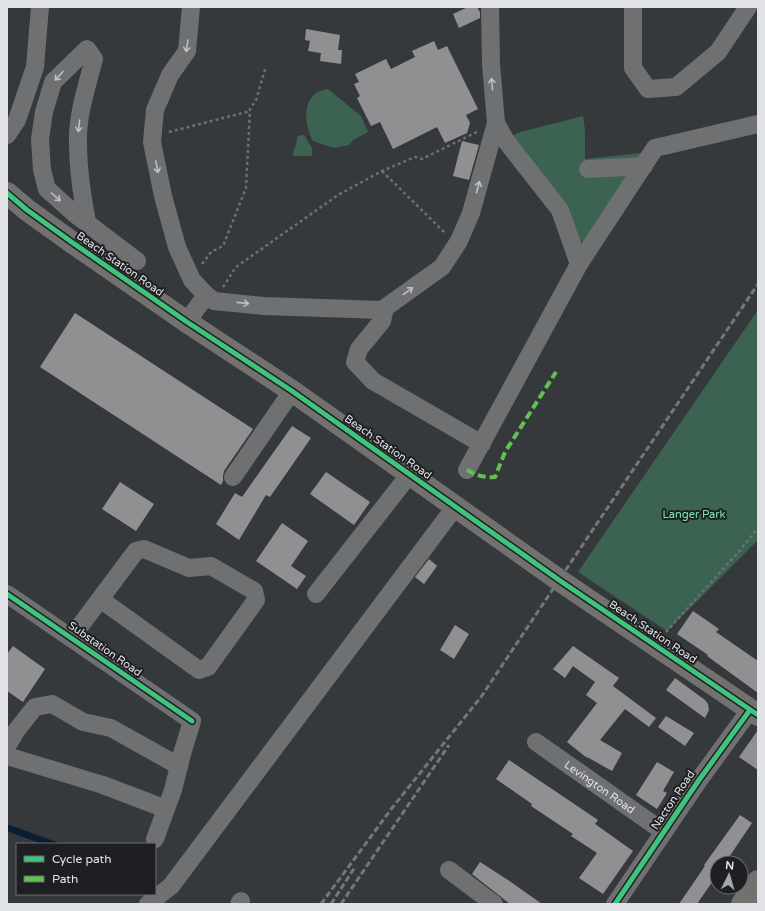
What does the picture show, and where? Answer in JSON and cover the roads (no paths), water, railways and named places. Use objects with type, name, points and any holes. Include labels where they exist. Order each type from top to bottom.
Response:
[{"type":"main road","name":"Beach Station Road","points":[[7,193],[27,210],[73,243],[187,322],[292,391],[654,646],[754,712]]},
{"type":"main road","points":[[742,904],[758,881]]},
{"type":"street","points":[[7,136],[18,120],[35,68],[40,7]]},
{"type":"street","points":[[192,7],[187,51],[170,75],[155,110],[152,142],[163,196],[177,247],[192,280],[210,298],[264,306],[382,310],[442,267],[456,246],[471,213],[496,123],[491,64],[490,7]]},
{"type":"street","points":[[633,7],[634,68],[648,89],[676,87],[718,52],[748,7]]},
{"type":"street","points":[[87,222],[80,180],[78,142],[81,108],[94,59],[87,49],[53,82],[44,112],[40,139],[42,170],[47,189],[75,214],[137,261]]},
{"type":"street","points":[[496,123],[506,141],[560,210],[579,264]]},
{"type":"street","points":[[467,470],[579,264],[655,148],[758,124]]},
{"type":"street","points":[[588,168],[644,166]]},
{"type":"street","points":[[187,322],[210,298]]},
{"type":"street","points":[[385,308],[382,321],[359,348],[356,362],[373,382],[482,444]]},
{"type":"street","points":[[233,476],[292,391]]},
{"type":"street","points":[[316,594],[409,474]]},
{"type":"street","points":[[148,904],[172,886],[455,507]]},
{"type":"street","points":[[71,638],[100,599],[136,551],[144,549],[189,568],[211,566],[254,591],[256,600],[208,667],[200,670],[100,599]]},
{"type":"street","name":"Substation Road","points":[[7,594],[192,721],[178,766]]},
{"type":"street","points":[[7,746],[16,731],[35,707],[52,704],[83,722],[111,728],[178,766],[173,790],[155,839]]},
{"type":"street","name":"Nacton Road","points":[[615,904],[698,780],[754,712]]},
{"type":"street","name":"Levington Road","points":[[536,742],[664,832]]},
{"type":"street","points":[[7,756],[103,785],[166,809]]},
{"type":"street","points":[[449,870],[494,904]]},
{"type":"water","points":[[7,824],[59,843],[39,843],[7,831]]},
{"type":"railway","points":[[321,904],[392,808],[481,697],[758,284]]},
{"type":"railway","points":[[341,904],[449,745]]},
{"type":"railway","points":[[331,904],[355,867]]},
{"type":"park label","name":"Langer Park","points":[[694,514]]}]
